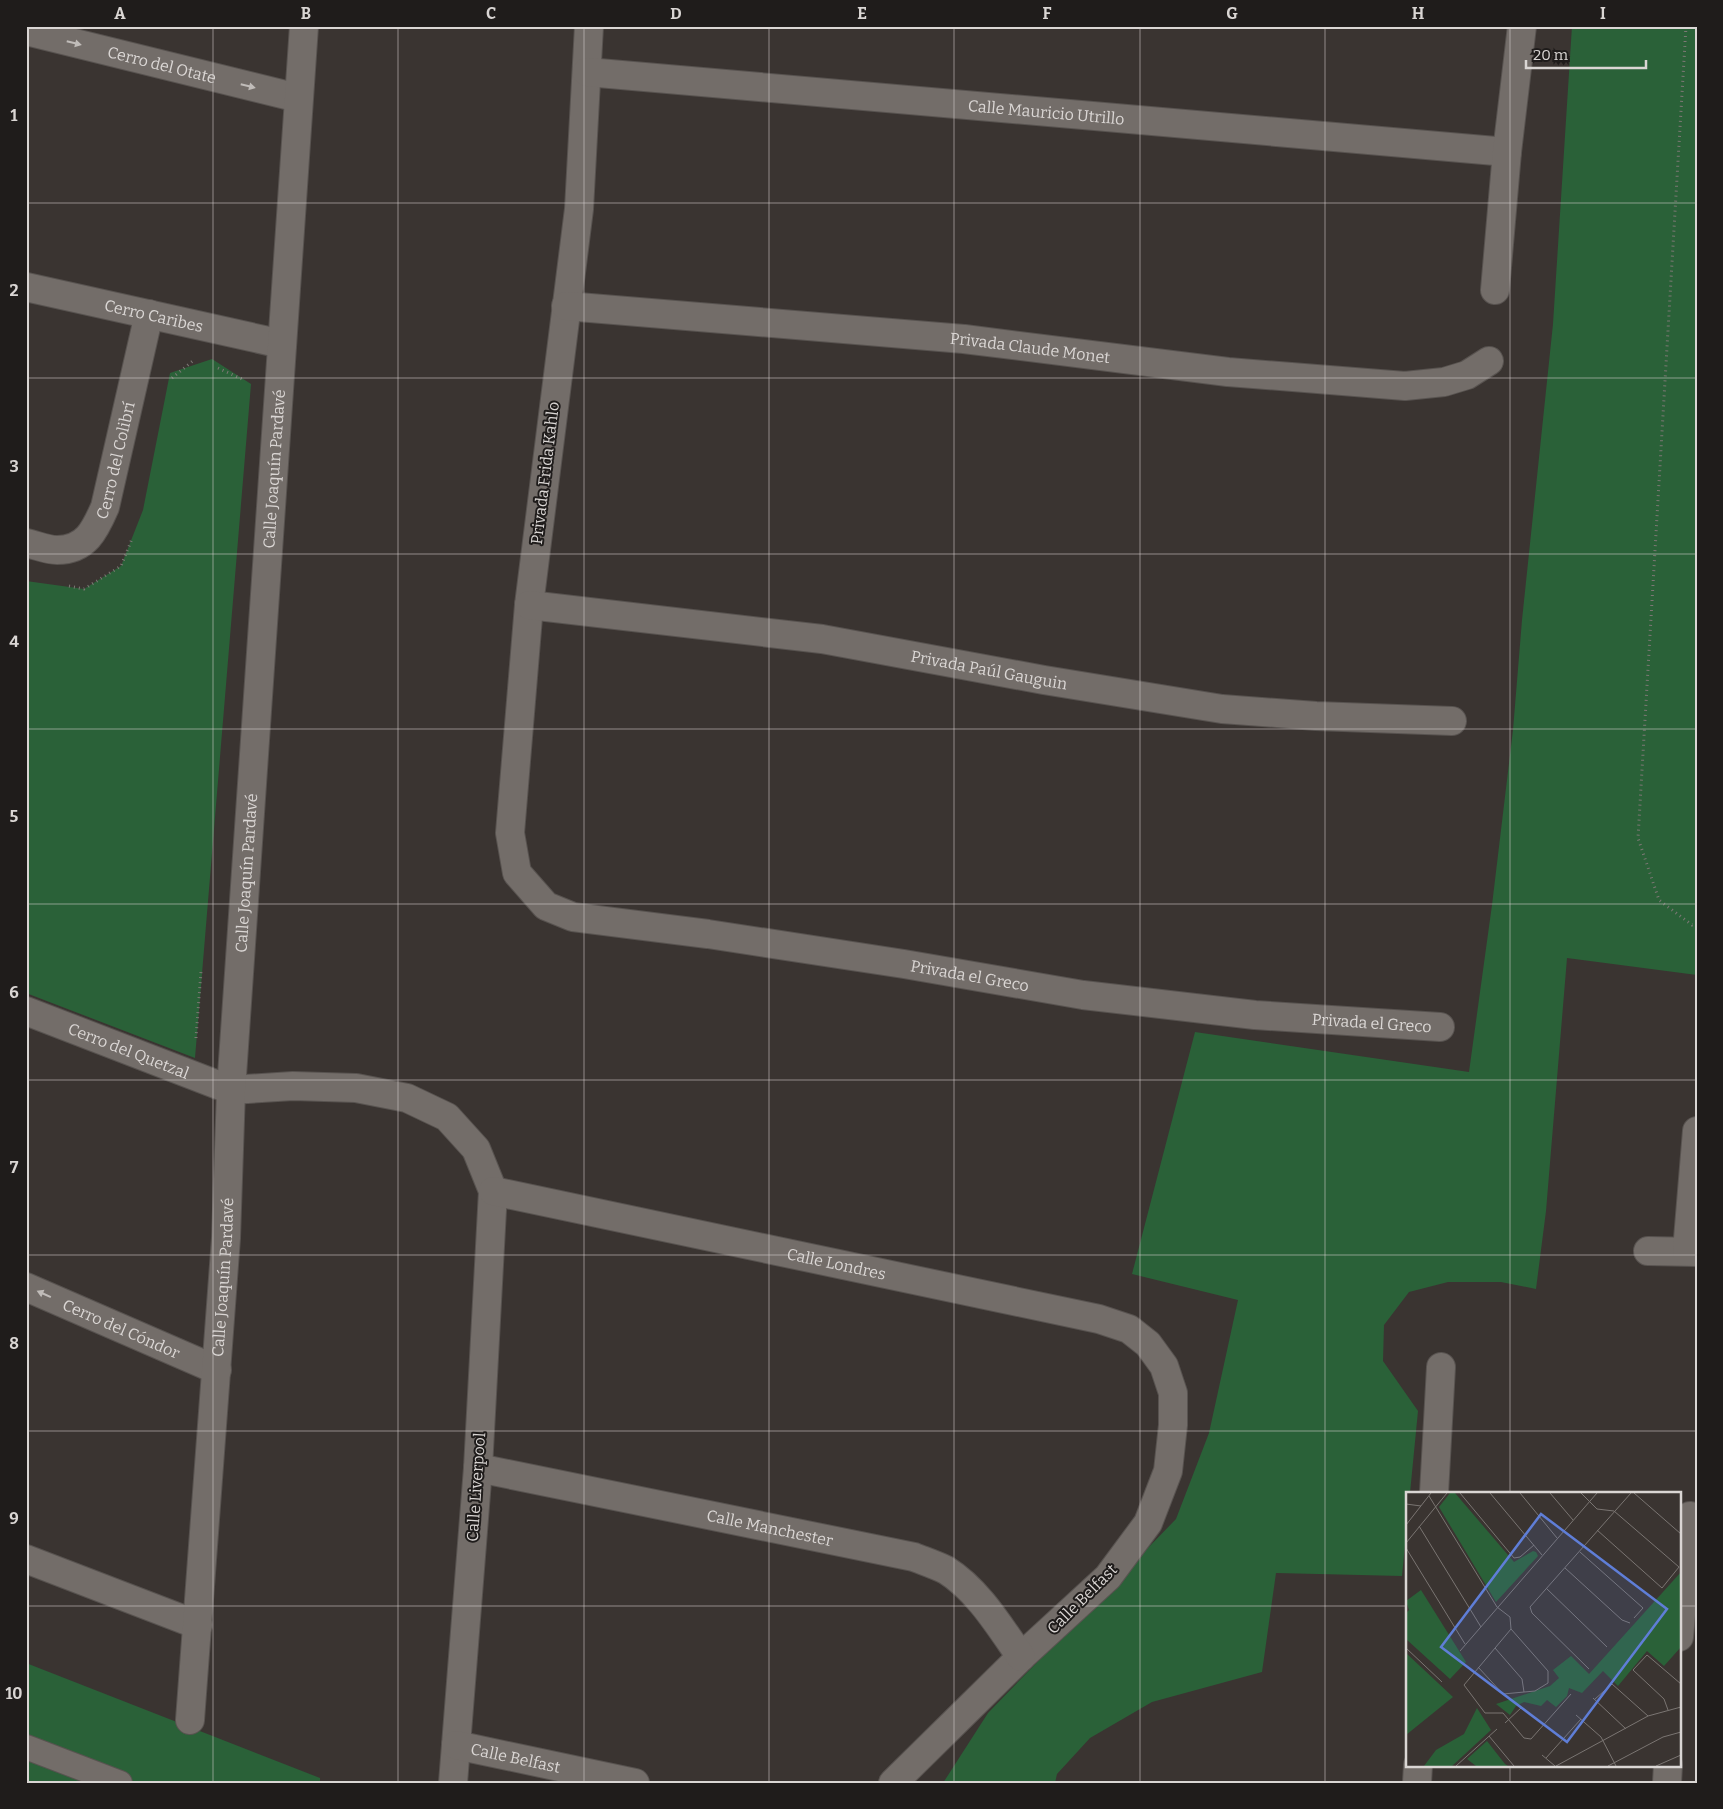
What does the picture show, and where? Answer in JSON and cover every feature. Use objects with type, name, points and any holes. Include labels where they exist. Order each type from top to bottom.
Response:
[{"type":"street","name":"Calle Joaquín Pardavé","points":[[190,1720],[226,1238],[232,1090],[304,26]]},
{"type":"street","name":"Privada Frida Kahlo","points":[[517,873],[510,833],[529,606],[579,209],[589,26]]},
{"type":"street","points":[[1495,290],[1507,152],[1522,26]]},
{"type":"street","name":"Cerro del Otate","points":[[26,31],[298,98]]},
{"type":"street","name":"Calle Mauricio Utrillo","points":[[587,72],[1507,152]]},
{"type":"street","name":"Cerro Caribes","points":[[26,287],[282,344]]},
{"type":"street","name":"Privada Claude Monet","points":[[566,306],[964,339],[1228,372],[1405,386],[1444,382],[1467,375],[1489,361]]},
{"type":"street","name":"Cerro del Colibrí","points":[[26,543],[56,550],[77,547],[89,537],[97,525],[105,507],[149,314]]},
{"type":"street","name":"Privada Paúl Gauguin","points":[[529,606],[822,638],[1044,680],[1222,709],[1316,716],[1452,721]]},
{"type":"street","name":"Privada el Greco","points":[[517,873],[546,906],[574,917],[757,941],[1083,995],[1255,1015],[1440,1027]]},
{"type":"street","name":"Cerro del Quetzal","points":[[26,1011],[232,1090]]},
{"type":"street","points":[[232,1090],[293,1086],[356,1088],[407,1098],[447,1117],[476,1149],[493,1191]]},
{"type":"street","points":[[1648,1251],[1692,1251],[1697,1131]]},
{"type":"street","name":"Calle Londres","points":[[493,1191],[1099,1319],[1129,1329],[1148,1344],[1164,1366]]},
{"type":"street","name":"Calle Liverpool","points":[[453,1783],[478,1468],[493,1191]]},
{"type":"street","name":"Cerro del Cóndor","points":[[26,1286],[217,1370]]},
{"type":"street","name":"Calle Belfast","points":[[893,1783],[1021,1658],[1108,1578],[1148,1523],[1168,1471],[1174,1425],[1173,1393],[1164,1366]]},
{"type":"street","points":[[1434,1492],[1441,1366]]},
{"type":"street","name":"Calle Manchester","points":[[478,1468],[914,1557],[946,1570],[969,1590],[993,1618],[1021,1658]]},
{"type":"street","points":[[1680,1625],[1689,1516]]},
{"type":"street","points":[[26,1559],[198,1625]]},
{"type":"street","name":"Calle Belfast","points":[[456,1745],[635,1783]]},
{"type":"street","points":[[1417,1783],[1418,1766]]},
{"type":"street","points":[[1667,1783],[1668,1766]]},
{"type":"lane","points":[[26,1747],[120,1783]]},
{"type":"lane","points":[[26,1764],[82,1768]]},
{"type":"path","points":[[1686,26],[1638,838],[1659,900],[1692,925],[1697,926]]},
{"type":"path","points":[[215,366],[244,380],[245,386]]},
{"type":"path","points":[[196,1044],[202,965]]},
{"type":"green space","points":[[1572,26],[1697,26],[1697,975],[1567,958],[1546,1211],[1536,1289],[1501,1282],[1448,1282],[1409,1292],[1384,1325],[1383,1361],[1418,1411],[1410,1492],[1406,1492],[1406,1535],[1402,1576],[1276,1573],[1262,1672],[1152,1702],[1090,1738],[1057,1774],[1055,1783],[943,1783],[988,1713],[1176,1519],[1209,1433],[1238,1300],[1132,1274],[1195,1032],[1469,1072],[1492,905],[1513,730],[1522,620],[1553,324]]},
{"type":"green space","points":[[212,359],[251,384],[195,1058],[26,993],[26,581],[84,589],[121,566],[143,510],[170,373]]},
{"type":"green space","points":[[26,1663],[320,1778],[320,1783],[26,1783]]}]
